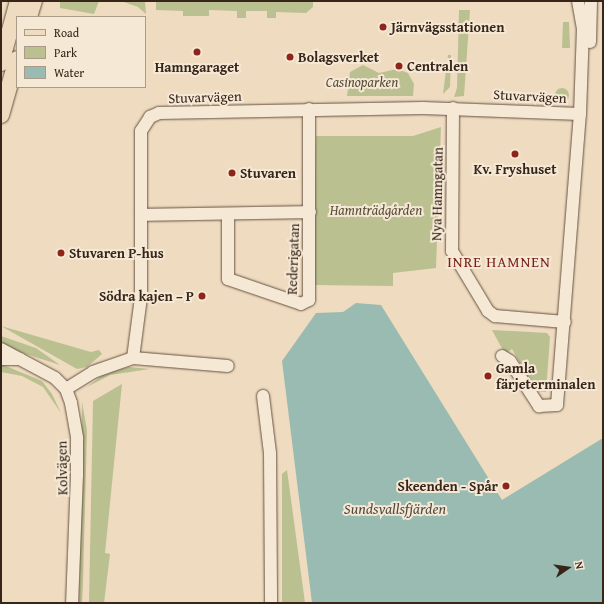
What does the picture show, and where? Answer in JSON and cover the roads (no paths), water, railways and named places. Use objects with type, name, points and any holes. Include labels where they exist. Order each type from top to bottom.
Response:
[{"type":"main road","points":[[1,63],[18,1]]},
{"type":"main road","points":[[29,16],[34,1]]},
{"type":"main road","points":[[1,115],[4,93],[16,62]]},
{"type":"street","points":[[502,356],[510,361],[538,406],[556,405],[565,322],[580,114],[583,29],[578,1]]},
{"type":"street","points":[[581,78],[588,59],[592,1]]},
{"type":"street","name":"Stuvarvägen","points":[[133,358],[140,320],[141,131],[150,116],[159,113],[309,109],[453,108],[580,114]]},
{"type":"street","name":"Nya Hamngatan","points":[[453,108],[452,251],[494,316],[565,322]]},
{"type":"street","name":"Rederigatan","points":[[228,214],[228,279],[301,304],[310,300],[309,109]]},
{"type":"street","name":"Rederigatan","points":[[141,215],[310,212]]},
{"type":"street","points":[[1,349],[40,368],[66,389],[93,372],[133,358],[228,366]]},
{"type":"street","points":[[1,359],[20,359]]},
{"type":"street","name":"Kolvägen","points":[[66,389],[77,438],[72,603]]},
{"type":"street","points":[[263,396],[270,453],[271,603]]},
{"type":"water","name":"Sundsvallsfjärden","points":[[356,303],[381,305],[502,500],[603,438],[603,603],[312,603],[282,361],[316,313],[343,312]]},
{"type":"place","name":"Järnvägsstationen","points":[[383,27]]},
{"type":"place","name":"Hamngaraget","points":[[197,52]]},
{"type":"place","name":"Bolagsverket","points":[[290,57]]},
{"type":"place","name":"Centralen","points":[[399,66]]},
{"type":"place","name":"Kv. Fryshuset","points":[[515,154]]},
{"type":"place","name":"Stuvaren","points":[[232,173]]},
{"type":"place","name":"Stuvaren P-hus","points":[[61,253]]},
{"type":"place","name":"Södra kajen – P","points":[[202,296]]},
{"type":"place","name":"Gamla färjeterminalen","points":[[488,376]]},
{"type":"place","name":"Skeenden - Spår","points":[[506,486]]},
{"type":"district","name":"INRE HAMNEN","points":[[499,262]]},
{"type":"park label","name":"Casinoparken","points":[[362,82]]},
{"type":"park label","name":"Hamnträdgården","points":[[376,210]]}]
